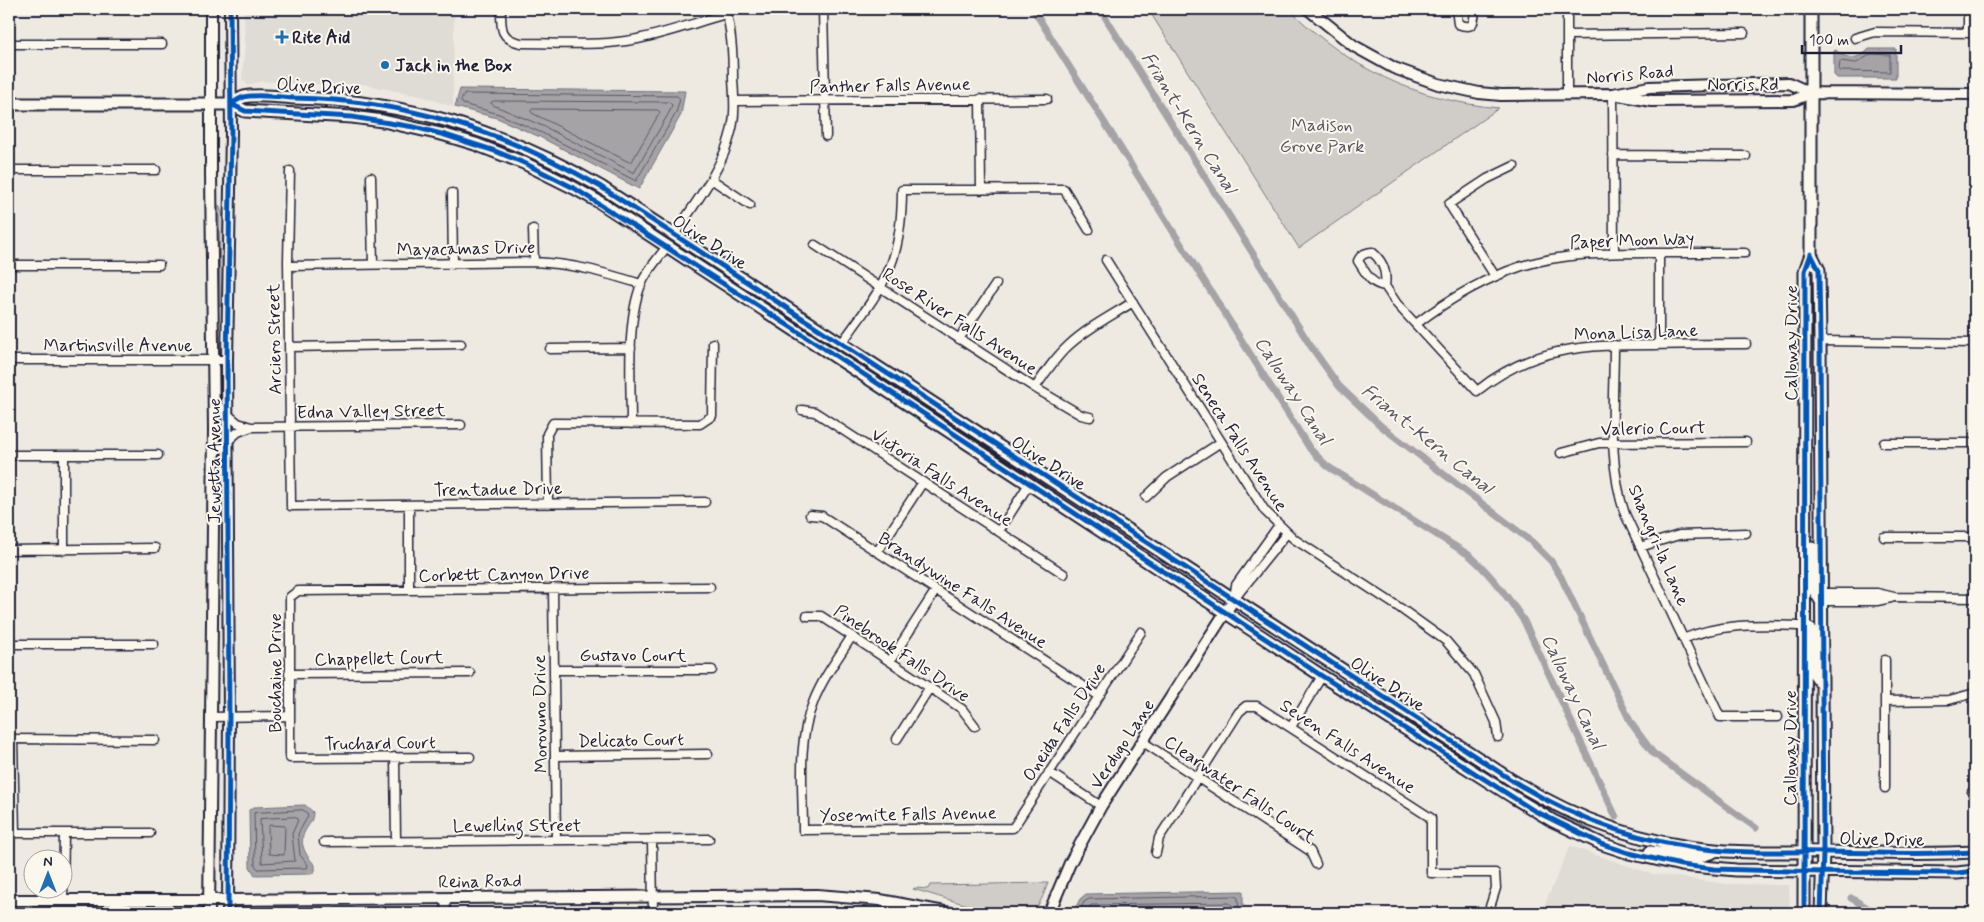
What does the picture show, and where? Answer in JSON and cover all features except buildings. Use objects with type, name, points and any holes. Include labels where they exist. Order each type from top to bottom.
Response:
[{"type":"main road","name":"Calloway Drive","points":[[1804,913],[1805,271],[1812,254],[1811,9]]},
{"type":"main road","name":"Olive Drive","points":[[231,104],[244,96],[321,98],[402,109],[450,120],[495,135],[571,170],[674,235],[1533,794],[1580,818],[1636,836],[1683,846],[1717,850],[1930,854],[1975,852]]},
{"type":"main road","name":"Olive Drive","points":[[9,104],[231,104],[245,111],[329,115],[384,121],[414,127],[475,144],[513,158],[567,184],[621,216],[1322,676],[1533,810],[1602,844],[1681,865],[1714,869],[1947,873],[1975,871]]},
{"type":"main road","points":[[329,115],[396,114],[402,109]]},
{"type":"main road","points":[[513,158],[518,154],[522,154],[571,170]]},
{"type":"main road","points":[[621,216],[666,236],[674,235]]},
{"type":"main road","points":[[667,246],[678,245],[721,266]]},
{"type":"main road","name":"Calloway Drive","points":[[1812,254],[1819,270],[1820,341],[1823,852],[1821,913]]},
{"type":"main road","points":[[1805,277],[1812,289],[1813,331],[1820,341]]},
{"type":"main road","points":[[786,324],[824,342],[834,345],[841,344]]},
{"type":"main road","points":[[1029,484],[1034,481],[1039,482],[1071,500],[1081,500]]},
{"type":"main road","points":[[1804,525],[1812,539],[1813,588],[1821,597]]},
{"type":"main road","points":[[1803,626],[1811,630],[1813,636],[1814,673],[1822,685]]},
{"type":"main road","points":[[1322,676],[1335,675],[1363,691],[1382,696]]},
{"type":"main road","points":[[1640,855],[1657,852],[1698,857],[1717,850]]},
{"type":"street","name":"Jewetta Avenue","points":[[209,913],[214,453],[211,9]]},
{"type":"street","name":"Jewetta Avenue","points":[[228,913],[228,415],[226,360],[231,104],[230,9]]},
{"type":"street","points":[[501,9],[501,23],[504,34],[510,41],[521,43],[607,43],[648,37],[726,11],[733,52],[734,101],[732,132],[720,163],[674,235]]},
{"type":"street","points":[[823,9],[826,136]]},
{"type":"street","name":"Norris Road","points":[[1308,9],[1337,34],[1370,56],[1394,68],[1459,89],[1502,95],[1613,94],[1649,87],[1789,83],[1811,92],[1975,94]]},
{"type":"street","points":[[1456,9],[1458,24],[1466,27],[1470,26],[1474,21],[1474,9]]},
{"type":"street","points":[[1567,9],[1567,95]]},
{"type":"street","points":[[1855,38],[1875,32],[1972,33],[1968,9]]},
{"type":"street","points":[[1567,35],[1744,33]]},
{"type":"street","points":[[9,44],[162,44]]},
{"type":"street","name":"Norris Rd","points":[[1613,94],[1651,101],[1794,100],[1811,92]]},
{"type":"street","points":[[1613,94],[1614,253]]},
{"type":"street","points":[[980,99],[981,190]]},
{"type":"street","name":"Panther Falls Avenue","points":[[734,101],[826,102],[1047,99]]},
{"type":"street","points":[[1613,155],[1746,156]]},
{"type":"street","points":[[1495,276],[1449,204],[1487,179],[1514,166]]},
{"type":"street","points":[[9,170],[156,170]]},
{"type":"street","name":"Arciero Street","points":[[290,171],[288,266],[291,506]]},
{"type":"street","points":[[371,177],[373,264]]},
{"type":"street","points":[[710,179],[750,205]]},
{"type":"street","points":[[841,344],[881,288],[894,259],[901,229],[902,190],[1064,189],[1089,230]]},
{"type":"street","points":[[452,193],[453,264]]},
{"type":"street","points":[[533,229],[534,262]]},
{"type":"street","name":"Rose River Falls Avenue","points":[[815,245],[1035,388],[1081,415],[1090,417]]},
{"type":"street","points":[[631,424],[631,348],[635,308],[641,284],[667,246]]},
{"type":"street","points":[[1385,286],[1377,285],[1371,281],[1358,261],[1360,256],[1372,252],[1377,256],[1385,272],[1385,286],[1397,304],[1416,324]]},
{"type":"street","name":"Paper Moon Way","points":[[1416,324],[1453,298],[1495,276],[1542,261],[1568,256],[1614,253],[1745,253]]},
{"type":"street","points":[[1659,253],[1659,344]]},
{"type":"street","name":"Seneca Falls Avenue","points":[[1106,260],[1256,499],[1278,525],[1288,533],[1446,641],[1474,674],[1496,722],[1498,737]]},
{"type":"street","name":"Mayacamas Drive","points":[[288,266],[534,262],[563,264],[596,270],[641,284]]},
{"type":"street","points":[[9,265],[159,265]]},
{"type":"street","points":[[959,339],[996,284]]},
{"type":"street","points":[[1035,388],[1049,367],[1068,345],[1133,302]]},
{"type":"street","name":"Mona Lisa Lane","points":[[1416,324],[1477,391],[1513,368],[1550,353],[1582,346],[1746,344]]},
{"type":"street","points":[[1820,341],[1975,343]]},
{"type":"street","points":[[289,347],[461,344]]},
{"type":"street","points":[[548,504],[547,434],[553,424],[700,424],[712,416],[713,344]]},
{"type":"street","name":"Shangri-la Lane","points":[[1614,345],[1614,470],[1620,500],[1640,547],[1720,717],[1778,717]]},
{"type":"street","points":[[550,349],[631,348]]},
{"type":"street","name":"Martinsville Avenue","points":[[9,360],[226,360]]},
{"type":"street","name":"Edna Valley Street","points":[[213,402],[238,423],[251,427],[461,425]]},
{"type":"street","name":"Victoria Falls Avenue","points":[[802,410],[815,412],[1064,574]]},
{"type":"street","name":"Edna Valley Street","points":[[214,453],[238,432],[251,427]]},
{"type":"street","points":[[1146,497],[1167,477],[1220,442]]},
{"type":"street","name":"Valerio Court","points":[[1561,453],[1584,446],[1614,443],[1746,442]]},
{"type":"street","points":[[1884,443],[1975,443]]},
{"type":"street","points":[[9,455],[158,455]]},
{"type":"street","points":[[64,455],[64,550]]},
{"type":"street","points":[[878,552],[923,482]]},
{"type":"street","points":[[999,531],[1029,484]]},
{"type":"street","name":"Trentadue Drive","points":[[291,506],[705,502]]},
{"type":"street","points":[[409,505],[409,590]]},
{"type":"street","name":"Brandywine Falls Avenue","points":[[810,515],[822,516],[1099,696]]},
{"type":"street","points":[[1234,599],[1236,585],[1278,525]]},
{"type":"street","points":[[1234,599],[1288,533]]},
{"type":"street","points":[[1640,547],[1679,535],[1746,533]]},
{"type":"street","points":[[1884,537],[1975,537]]},
{"type":"street","points":[[9,550],[155,548]]},
{"type":"street","name":"Corbett Canyon Drive","points":[[298,591],[710,587]]},
{"type":"street","name":"Morovuno Drive","points":[[553,588],[556,840]]},
{"type":"street","points":[[890,661],[936,590]]},
{"type":"street","name":"Bouchaine Drive","points":[[290,758],[290,597],[298,591]]},
{"type":"street","points":[[1821,597],[1877,601],[1894,597],[1975,598]]},
{"type":"street","name":"Verdugo Lane","points":[[1049,913],[1070,863],[1101,806],[1234,599]]},
{"type":"street","name":"Pinebrook Falls Drive","points":[[808,616],[821,616],[930,687],[962,709],[974,726]]},
{"type":"street","points":[[1683,639],[1705,630],[1735,625],[1803,626]]},
{"type":"street","name":"Oneida Falls Drive","points":[[1013,828],[1141,632]]},
{"type":"street","name":"Yosemite Falls Avenue","points":[[852,636],[820,688],[807,720],[803,751],[803,830],[1013,828]]},
{"type":"street","points":[[9,644],[154,644]]},
{"type":"street","points":[[1886,660],[1886,788]]},
{"type":"street","name":"Gustavo Court","points":[[554,670],[712,670]]},
{"type":"street","name":"Chappellet Court","points":[[289,674],[470,672]]},
{"type":"street","points":[[1291,727],[1322,676]]},
{"type":"street","points":[[896,739],[930,687]]},
{"type":"street","points":[[1886,701],[1949,700],[1975,693]]},
{"type":"street","name":"Seven Falls Avenue","points":[[1198,778],[1239,712],[1246,706],[1257,706],[1431,818],[1431,873],[1495,873],[1496,888],[1488,913]]},
{"type":"street","points":[[212,717],[229,712],[250,716],[290,716]]},
{"type":"street","points":[[150,833],[12,833],[11,739],[155,740]]},
{"type":"street","name":"Clearwater Falls Court","points":[[1143,742],[1310,850],[1316,864]]},
{"type":"street","name":"Delicato Court","points":[[555,756],[708,754]]},
{"type":"street","points":[[395,757],[396,842]]},
{"type":"street","name":"Truchard Court","points":[[290,758],[470,757]]},
{"type":"street","points":[[1050,772],[1101,806]]},
{"type":"street","points":[[1156,853],[1160,838],[1198,778]]},
{"type":"street","points":[[64,834],[64,850]]},
{"type":"street","points":[[652,839],[653,913]]},
{"type":"street","name":"Lewelling Street","points":[[324,842],[710,839]]},
{"type":"street","name":"Reina Road","points":[[72,900],[804,895],[849,896],[911,904],[950,913]]},
{"type":"street","points":[[445,898],[446,913]]},
{"type":"street","name":"Reina Road","points":[[9,900],[22,900]]},
{"type":"shaded area","points":[[244,9],[454,9],[453,107],[425,97],[362,84],[298,84],[262,81],[248,85],[242,79],[245,44]]},
{"type":"shaded area","points":[[1570,846],[1649,873],[1726,884],[1789,885],[1790,913],[1541,913]]},
{"type":"green space","name":"Madison Grove Park","points":[[1148,9],[1289,9],[1335,48],[1385,78],[1411,89],[1439,97],[1468,104],[1499,108],[1299,248]]},
{"type":"green space","points":[[219,205],[224,219],[222,299],[220,307]]},
{"type":"green space","points":[[1008,459],[1036,477],[1034,479],[1006,461]]},
{"type":"green space","points":[[1087,512],[1098,517],[1152,552],[1135,546],[1086,514]]},
{"type":"green space","points":[[1383,705],[1540,805],[1593,831],[1592,834],[1510,791],[1381,707]]},
{"type":"green space","points":[[1048,883],[1037,907],[1031,912],[1022,914],[992,911],[913,889],[928,889],[930,885]]},
{"type":"water","points":[[1869,49],[1896,49],[1896,78],[1837,78],[1834,75],[1834,51],[1836,50],[1844,56],[1857,57]]},
{"type":"water","points":[[460,89],[685,91],[681,115],[639,189],[540,137],[497,118],[455,107]]},
{"type":"water","points":[[305,805],[313,812],[313,815],[302,840],[306,853],[315,865],[315,871],[311,874],[255,875],[250,867],[249,810],[254,807]]},
{"type":"water","points":[[1243,891],[1243,913],[1073,913],[1080,899],[1086,894]]},
{"type":"waterway","name":"Calloway Canal","points":[[1033,9],[1310,449],[1327,466],[1469,555],[1492,578],[1512,603],[1524,621],[1616,817]]},
{"type":"waterway","name":"Friant-Kern Canal","points":[[1100,9],[1310,345],[1339,386],[1381,426],[1532,542],[1551,561],[1561,577],[1631,723],[1653,753],[1756,828]]},
{"type":"waterway","name":"Friant-Kern Canal","points":[[1851,898],[1876,913]]},
{"type":"cycle path","points":[[228,913],[227,360],[231,133],[230,9]]},
{"type":"cycle path","points":[[231,104],[244,97],[269,96],[335,100],[414,112],[453,122],[491,135],[565,167],[601,187],[1513,781],[1536,795],[1585,818],[1635,836],[1688,847],[1715,850],[1901,854],[1975,852]]},
{"type":"cycle path","points":[[231,104],[245,111],[352,117],[414,127],[495,151],[574,188],[839,358],[1322,676],[1533,810],[1602,844],[1629,853],[1681,865],[1714,869],[1822,872],[1957,873],[1975,871]]},
{"type":"cycle path","points":[[1811,254],[1819,270],[1823,852],[1821,913]]},
{"type":"cycle path","points":[[1804,913],[1805,271],[1811,254]]},
{"type":"place","name":"Rite Aid","points":[[282,37]]},
{"type":"place","name":"Jack in the Box","points":[[385,65]]}]
